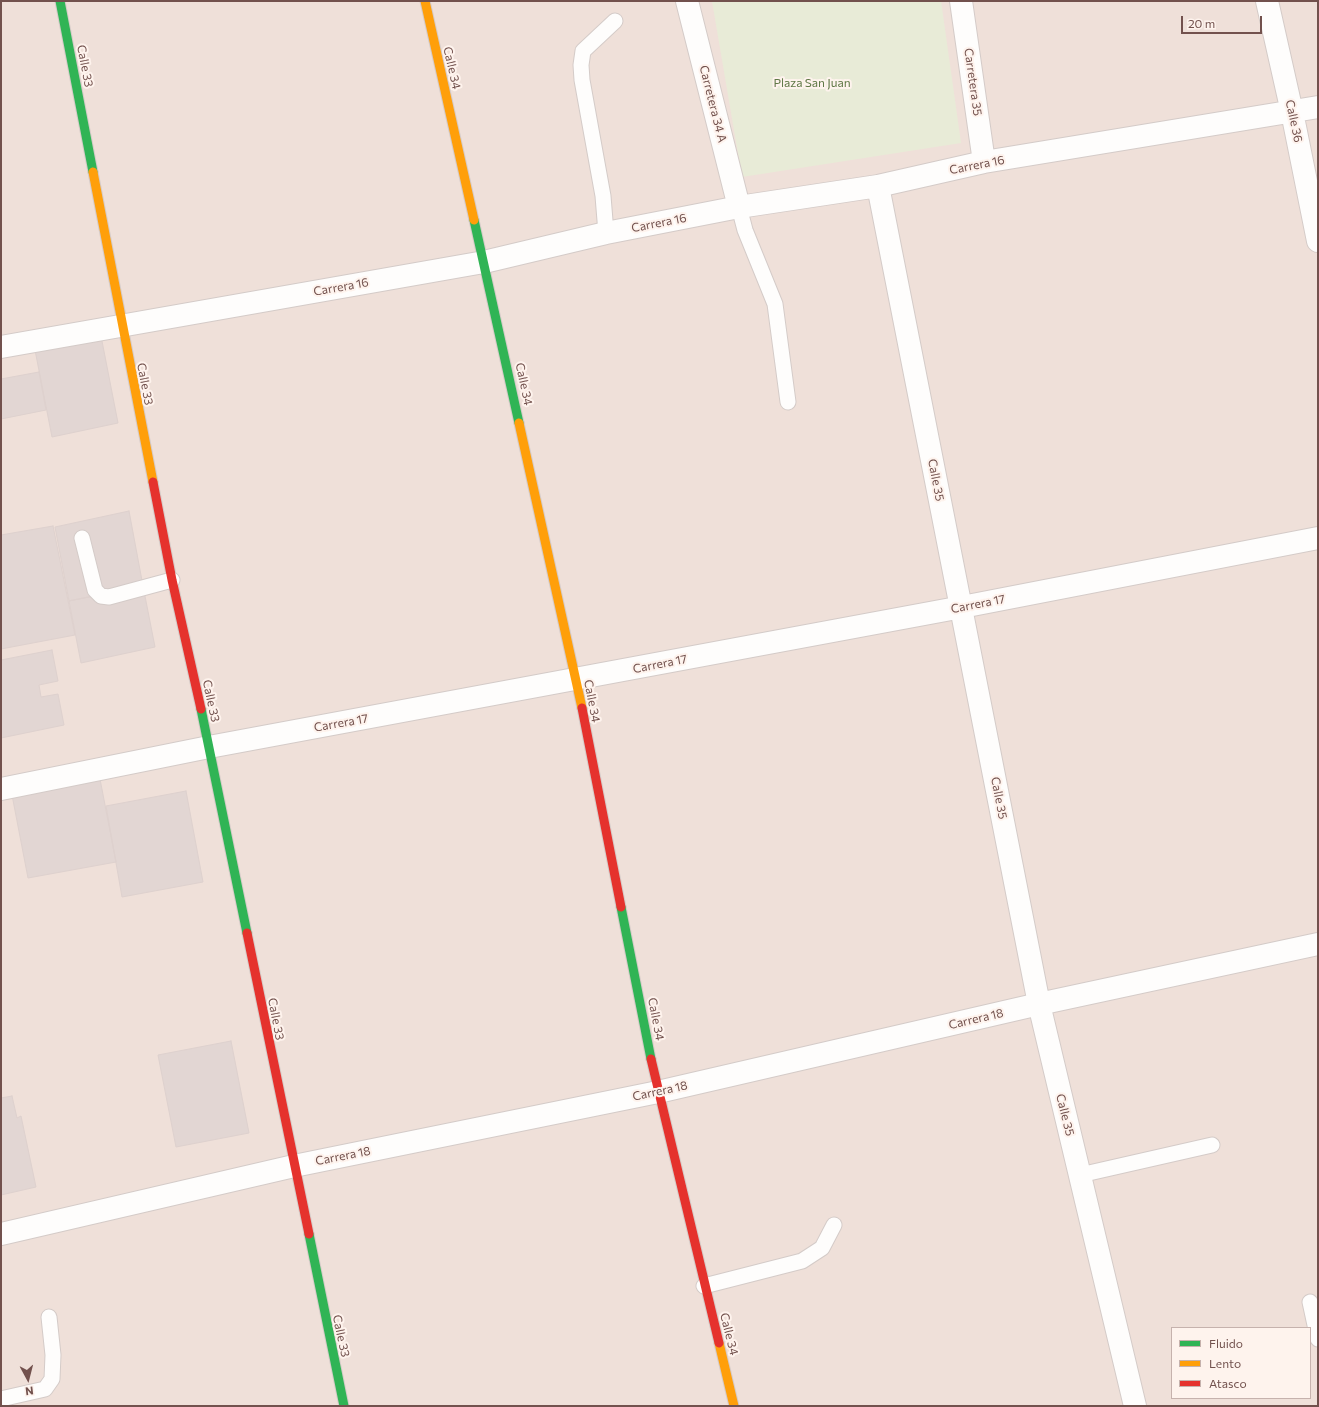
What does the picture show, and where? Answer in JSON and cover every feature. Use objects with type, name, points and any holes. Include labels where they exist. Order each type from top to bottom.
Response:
[{"type":"street","name":"Calle 33","points":[[60,1],[172,580],[209,747],[344,1406]]},
{"type":"street","name":"Calle 34","points":[[425,1],[576,680],[658,1092],[734,1406]]},
{"type":"street","name":"Carretera 34 A","points":[[687,1],[738,207]]},
{"type":"street","name":"Carretera 35","points":[[961,1],[984,162]]},
{"type":"street","name":"Calle 36","points":[[1267,1],[1292,112],[1318,241]]},
{"type":"street","name":"Carrera 16","points":[[1,347],[484,262],[606,233],[738,207],[878,186],[984,162],[1318,107]]},
{"type":"street","name":"Calle 35","points":[[878,186],[962,608],[1038,1004],[1135,1406]]},
{"type":"street","name":"Carrera 17","points":[[1,789],[209,747],[962,608],[1318,538]]},
{"type":"street","name":"Carrera 18","points":[[1,1234],[294,1166],[658,1092],[1038,1004],[1318,944]]},
{"type":"lane","points":[[606,233],[603,196],[582,80],[581,65],[583,51],[616,21]]},
{"type":"lane","points":[[738,207],[745,230],[775,304],[788,402]]},
{"type":"lane","points":[[82,538],[95,590],[101,596],[109,597],[172,580]]},
{"type":"lane","points":[[1080,1175],[1212,1145]]},
{"type":"lane","points":[[704,1286],[802,1261],[822,1248],[834,1225]]},
{"type":"lane","points":[[1310,1302],[1318,1339]]},
{"type":"lane","points":[[1,1399],[45,1389],[52,1379],[53,1355],[49,1317]]},
{"type":"shaded area","points":[[1,1],[1318,1],[1318,1406],[1,1406]]},
{"type":"green space","name":"Plaza San Juan","points":[[712,1],[941,1],[961,143],[742,177]]},
{"type":"building","points":[[101,336],[118,423],[52,437],[35,350]]},
{"type":"building","points":[[39,372],[46,410],[1,419],[1,379]]},
{"type":"building","points":[[129,511],[143,586],[69,601],[55,527]]},
{"type":"building","points":[[53,526],[75,635],[1,649],[1,535]]},
{"type":"building","points":[[143,586],[155,647],[81,663],[69,601]]},
{"type":"building","points":[[52,650],[58,681],[39,685],[41,697],[58,694],[64,725],[1,738],[1,660]]},
{"type":"building","points":[[100,779],[116,862],[28,878],[12,795]]},
{"type":"building","points":[[186,791],[203,882],[122,897],[106,806]]},
{"type":"building","points":[[231,1041],[249,1133],[176,1147],[158,1055]]},
{"type":"building","points":[[12,1096],[17,1118],[21,1116],[36,1187],[1,1195],[1,1098]]},
{"type":"traffic: fast","points":[[60,1],[93,172]]},
{"type":"traffic: fast","points":[[474,220],[519,423]]},
{"type":"traffic: fast","points":[[201,709],[247,933]]},
{"type":"traffic: fast","points":[[621,907],[651,1059]]},
{"type":"traffic: fast","points":[[309,1234],[344,1406]]},
{"type":"traffic: slow","points":[[425,1],[474,220]]},
{"type":"traffic: slow","points":[[93,172],[153,482]]},
{"type":"traffic: slow","points":[[519,423],[582,708]]},
{"type":"traffic: slow","points":[[719,1343],[734,1406]]},
{"type":"traffic: jam","points":[[153,482],[172,580],[201,709]]},
{"type":"traffic: jam","points":[[582,708],[621,907]]},
{"type":"traffic: jam","points":[[247,933],[309,1234]]},
{"type":"traffic: jam","points":[[651,1059],[719,1343]]}]
